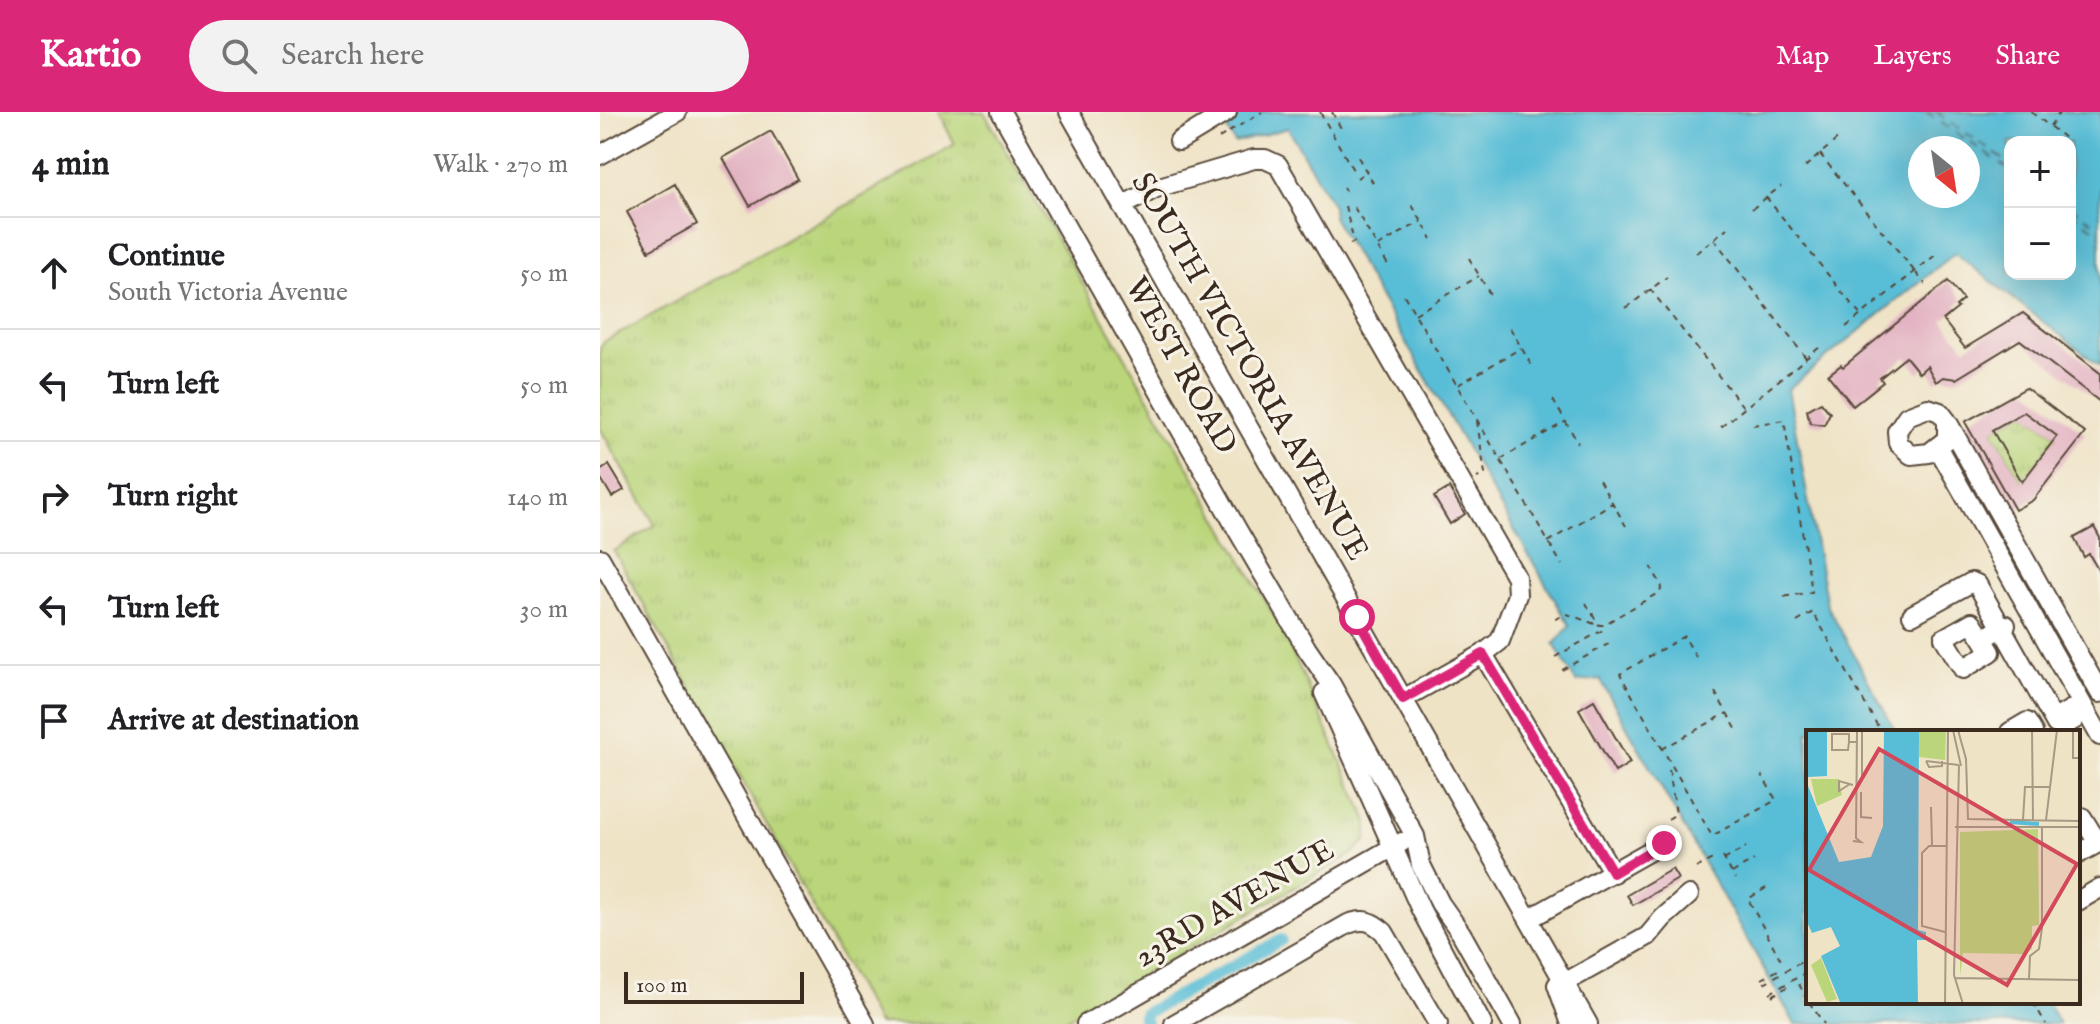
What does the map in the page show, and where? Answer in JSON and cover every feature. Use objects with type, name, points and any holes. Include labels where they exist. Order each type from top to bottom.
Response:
[{"type":"street","points":[[600,155],[677,112]]},
{"type":"street","name":"WEST ROAD","points":[[1001,112],[1307,649],[1331,684],[1415,836],[1421,865],[1440,903],[1461,933],[1512,1024]]},
{"type":"street","name":"SOUTH VICTORIA AVENUE","points":[[1069,112],[1588,1024]]},
{"type":"street","points":[[1179,141],[1227,112]]},
{"type":"street","points":[[1122,206],[1156,188],[1254,159],[1268,159],[1280,167],[1516,577],[1517,595],[1503,637],[1483,654],[1403,699]]},
{"type":"street","points":[[1947,421],[1949,433],[1938,448],[1923,456],[1911,455],[1898,443],[1897,431],[1902,420],[1922,409],[1940,412],[1947,421],[2100,695],[2081,709],[2070,710],[2060,716],[2053,726]]},
{"type":"street","points":[[1938,448],[1998,555],[2014,620],[2053,726]]},
{"type":"street","points":[[1988,537],[2006,526]]},
{"type":"street","points":[[1998,555],[2016,544]]},
{"type":"street","points":[[600,558],[865,1024]]},
{"type":"street","points":[[1912,615],[1972,582],[1977,584],[2014,620],[2100,736]]},
{"type":"street","points":[[1983,639],[2014,620]]},
{"type":"street","name":"WEST ROAD","points":[[1307,649],[1391,848],[1482,1024]]},
{"type":"street","points":[[1483,654],[1613,873]]},
{"type":"street","points":[[2013,730],[2027,722],[2032,730]]},
{"type":"street","points":[[2080,853],[2098,843],[2089,825]]},
{"type":"street","points":[[1370,861],[1384,829]]},
{"type":"street","name":"23RD AVENUE","points":[[1086,1024],[1415,836]]},
{"type":"street","points":[[1529,919],[1664,843]]},
{"type":"street","points":[[2080,900],[2100,888]]},
{"type":"street","points":[[1566,982],[1648,936],[1689,895]]},
{"type":"street","points":[[1174,1024],[1348,924],[1363,920],[1370,921],[1384,932],[1438,1024]]},
{"type":"street","name":"SOUTH VICTORIA AVENUE","points":[[1543,944],[1571,1024]]},
{"type":"path","points":[[1219,138],[1262,112]]},
{"type":"path","points":[[1320,112],[1353,170]]},
{"type":"path","points":[[1332,112],[1343,132]]},
{"type":"path","points":[[2031,112],[2062,136]]},
{"type":"path","points":[[2049,127],[2060,112]]},
{"type":"path","points":[[1325,122],[1335,117]]},
{"type":"path","points":[[1805,167],[1841,136]]},
{"type":"path","points":[[1820,154],[1925,284]]},
{"type":"path","points":[[1358,157],[1376,188]]},
{"type":"path","points":[[1357,178],[1367,172]]},
{"type":"path","points":[[1752,209],[1781,186]]},
{"type":"path","points":[[1766,197],[1861,316]]},
{"type":"path","points":[[1412,205],[1432,239]]},
{"type":"path","points":[[1345,206],[1354,242],[1345,247]]},
{"type":"path","points":[[1354,207],[1388,265]]},
{"type":"path","points":[[1377,247],[1422,221]]},
{"type":"path","points":[[1696,253],[1727,228]]},
{"type":"path","points":[[1714,239],[1806,358]]},
{"type":"path","points":[[1846,327],[1938,253]]},
{"type":"path","points":[[1469,258],[1491,296]]},
{"type":"path","points":[[1415,314],[1479,276]]},
{"type":"path","points":[[1626,308],[1667,277]]},
{"type":"path","points":[[1650,289],[1744,408]]},
{"type":"path","points":[[1404,295],[1562,565]]},
{"type":"path","points":[[1510,328],[1533,368]]},
{"type":"path","points":[[1721,427],[1820,347]]},
{"type":"path","points":[[1457,386],[1521,348]]},
{"type":"path","points":[[1553,400],[1578,443]]},
{"type":"path","points":[[1476,479],[1485,474],[1477,420]]},
{"type":"path","points":[[1753,425],[1784,420],[1812,592],[1783,597]]},
{"type":"path","points":[[1500,460],[1565,422]]},
{"type":"path","points":[[1599,480],[1626,526]]},
{"type":"path","points":[[1548,542],[1612,503]]},
{"type":"path","points":[[1555,619],[1567,614],[1603,625],[1660,592],[1662,586],[1651,567]]},
{"type":"path","points":[[1586,603],[1599,625]]},
{"type":"path","points":[[1797,622],[1813,612],[1880,730]]},
{"type":"path","points":[[1555,657],[1603,630]]},
{"type":"path","points":[[1696,657],[1684,636],[1620,674],[1712,836],[1776,800],[1762,775]]},
{"type":"path","points":[[1562,670],[1610,643]]},
{"type":"path","points":[[1715,692],[1738,732]]},
{"type":"path","points":[[1662,749],[1727,713]]},
{"type":"path","points":[[1668,819],[1676,814],[1669,769]]},
{"type":"path","points":[[1735,879],[1723,858],[1746,847]]},
{"type":"path","points":[[1696,868],[1714,858]]},
{"type":"path","points":[[1732,873],[1754,860]]},
{"type":"path","points":[[1766,888],[1748,899],[1783,964]]},
{"type":"path","points":[[1778,970],[1763,981],[1801,962]]},
{"type":"path","points":[[1787,987],[1771,994],[1806,973]]},
{"type":"path","points":[[1799,984],[1806,997]]},
{"type":"path","points":[[1810,1004],[1824,1024]]},
{"type":"path","points":[[2034,1004],[2046,1024]]},
{"type":"green space","points":[[938,112],[984,112],[1284,633],[1368,822],[1366,841],[1352,854],[1058,1024],[878,1024],[614,551],[655,525],[600,428],[600,347],[955,144]]},
{"type":"green space","points":[[2024,412],[2057,436],[2022,482],[1992,430]]},
{"type":"water","points":[[1217,112],[2100,112],[2100,366],[1955,253],[1788,389],[1827,605],[1895,730],[1806,730],[1806,1004],[2048,1004],[2059,1024],[1795,1024],[1600,679],[1576,682],[1554,644],[1570,626],[1333,217],[1333,206],[1288,128],[1235,143]]},
{"type":"building","points":[[771,131],[798,179],[750,206],[723,158]]},
{"type":"building","points":[[675,184],[697,224],[649,251],[627,212]]},
{"type":"building","points":[[1948,281],[1963,300],[1943,320],[1965,348],[2023,313],[2100,373],[2100,402],[2020,340],[1956,379],[1943,377],[1936,382],[1927,366],[1919,373],[1906,357],[1880,378],[1883,382],[1853,406],[1828,375],[1841,365],[1843,367]]},
{"type":"building","points":[[2026,388],[2085,433],[2033,500],[2015,510],[1965,422]],"holes":[[[2024,412],[2057,436],[2022,482],[1992,430]]]},
{"type":"building","points":[[1821,402],[1830,413],[1824,425],[1810,423],[1807,410]]},
{"type":"building","points":[[609,465],[624,490],[612,497],[600,477],[600,471]]},
{"type":"building","points":[[1449,488],[1465,514],[1450,524],[1434,497]]},
{"type":"building","points":[[2094,527],[2100,538],[2100,573],[2089,554],[2084,557],[2074,538]]},
{"type":"building","points":[[1594,700],[1630,763],[1615,772],[1579,709]]},
{"type":"building","points":[[1672,869],[1678,879],[1633,905],[1627,895]]},
{"type":"waterway","points":[[1146,1022],[1143,1019],[1146,1013],[1281,940]]},
{"type":"ferry route","points":[[1926,112],[2004,166]]},
{"type":"ferry route","points":[[1936,112],[2004,160]]},
{"type":"ferry route","points":[[2073,208],[2100,227]]},
{"type":"ferry route","points":[[2076,216],[2100,233]]},
{"type":"route","points":[[1357,617],[1403,699],[1483,654],[1613,873],[1664,843]]}]
